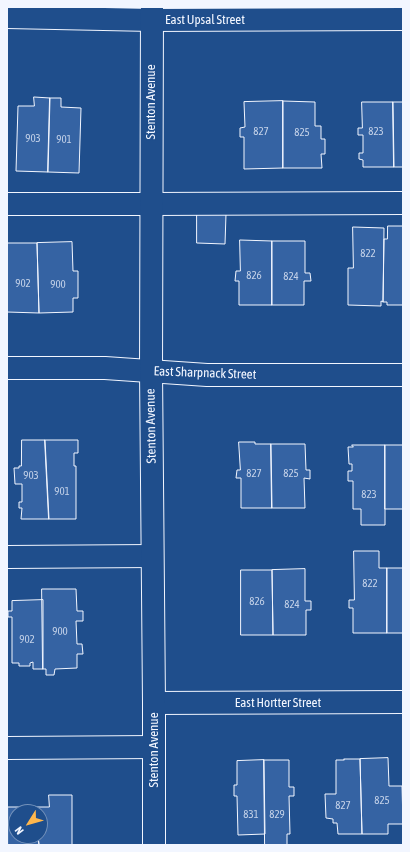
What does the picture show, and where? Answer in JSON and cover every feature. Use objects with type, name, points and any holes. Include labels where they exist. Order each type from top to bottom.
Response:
[{"type":"street","name":"East Upsal Street","points":[[7,17],[152,13],[403,19]]},
{"type":"street","name":"Stenton Avenue","points":[[152,13],[151,371],[154,845]]},
{"type":"street","points":[[7,204],[403,203]]},
{"type":"street","name":"East Sharpnack Street","points":[[7,368],[105,368],[207,376],[403,375]]},
{"type":"street","points":[[7,557],[152,556]]},
{"type":"street","name":"East Hortter Street","points":[[154,703],[403,702]]},
{"type":"street","points":[[7,748],[154,747]]},
{"type":"building","points":[[34,97],[50,98],[48,172],[16,171],[18,106],[34,106]]},
{"type":"building","points":[[50,98],[61,98],[61,107],[81,108],[79,173],[48,172]]},
{"type":"building","points":[[283,101],[283,168],[244,169],[244,137],[240,137],[240,128],[245,127],[244,102]]},
{"type":"building","points":[[283,101],[315,102],[315,126],[321,126],[321,139],[325,139],[325,154],[321,154],[322,168],[283,168]]},
{"type":"building","points":[[362,102],[393,102],[394,167],[363,167],[363,160],[359,159],[359,153],[363,153],[363,135],[358,135],[358,128],[362,128]]},
{"type":"building","points":[[393,102],[403,102],[403,167],[394,167]]},
{"type":"building","points":[[197,213],[226,214],[225,244],[197,243]]},
{"type":"building","points":[[388,226],[403,226],[403,305],[387,305],[387,302],[383,302],[384,239],[387,239]]},
{"type":"building","points":[[353,227],[384,228],[383,302],[381,301],[381,306],[348,305],[348,268],[353,268]]},
{"type":"building","points":[[240,240],[272,241],[272,305],[239,305],[239,281],[235,281],[236,271],[240,271]]},
{"type":"building","points":[[272,241],[305,241],[305,273],[310,273],[311,281],[304,281],[304,305],[272,305]]},
{"type":"building","points":[[72,242],[73,271],[78,271],[78,298],[73,298],[73,312],[39,313],[37,243]]},
{"type":"building","points":[[7,243],[37,243],[39,313],[7,312]]},
{"type":"building","points":[[22,440],[45,440],[49,519],[21,519],[22,508],[19,508],[19,502],[22,502],[22,484],[15,484],[14,468],[19,468],[19,466],[21,466]]},
{"type":"building","points":[[45,440],[78,440],[78,453],[74,453],[74,466],[76,466],[76,519],[49,519]]},
{"type":"building","points":[[239,442],[271,444],[272,508],[241,508],[241,478],[236,478],[237,470],[240,470]]},
{"type":"building","points":[[271,444],[305,444],[306,470],[310,470],[310,479],[304,478],[305,508],[272,508]]},
{"type":"building","points":[[352,445],[385,445],[385,525],[361,525],[361,509],[353,509],[353,481],[348,481],[348,471],[352,471],[352,464],[349,464],[348,447],[353,447]]},
{"type":"building","points":[[385,445],[403,445],[403,509],[385,509]]},
{"type":"building","points":[[354,551],[379,551],[379,568],[387,568],[387,633],[353,633],[353,608],[349,608],[349,600],[354,600]]},
{"type":"building","points":[[387,568],[403,568],[403,633],[387,633]]},
{"type":"building","points":[[305,569],[305,601],[311,601],[311,610],[306,610],[306,635],[273,635],[272,570]]},
{"type":"building","points":[[241,570],[272,570],[273,635],[241,635]]},
{"type":"building","points":[[42,589],[76,589],[77,611],[83,611],[83,621],[76,621],[77,644],[82,644],[83,654],[77,654],[77,668],[55,669],[54,675],[46,675],[46,669],[43,669]]},
{"type":"building","points":[[43,600],[43,669],[33,669],[33,662],[30,663],[30,666],[19,666],[19,663],[12,663],[12,617],[8,617],[8,611],[12,611],[12,601]]},
{"type":"building","points":[[388,758],[389,786],[402,786],[403,824],[388,824],[388,834],[362,834],[360,759]]},
{"type":"building","points":[[360,759],[362,834],[338,834],[337,823],[333,823],[333,819],[326,818],[325,794],[336,794],[336,760]]},
{"type":"building","points":[[264,760],[289,760],[289,787],[294,787],[294,796],[289,796],[290,834],[287,834],[287,845],[265,845]]},
{"type":"building","points":[[264,760],[265,834],[238,835],[237,796],[234,796],[234,785],[237,785],[237,761]]},
{"type":"building","points":[[49,795],[72,795],[72,845],[39,845],[48,844]]},
{"type":"building","points":[[39,844],[39,845],[8,845]]}]
